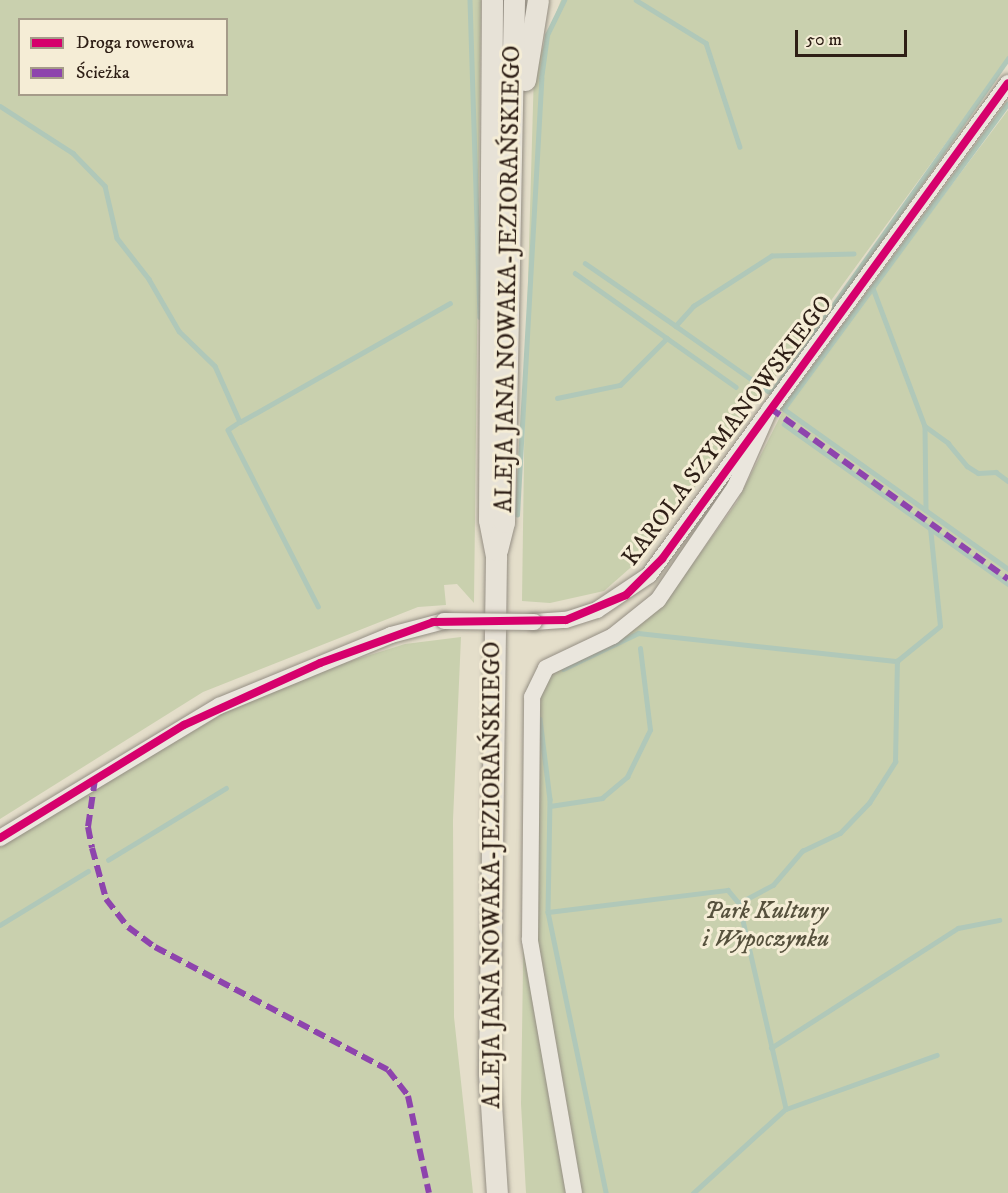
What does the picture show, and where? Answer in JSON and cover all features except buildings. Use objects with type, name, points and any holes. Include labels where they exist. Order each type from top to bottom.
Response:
[{"type":"main road","name":"ALEJA JANA NOWAKA-JEZIORAŃSKIEGO","points":[[492,0],[489,520],[496,558],[489,1074],[497,1193]]},
{"type":"main road","name":"ALEJA JANA NOWAKA-JEZIORAŃSKIEGO","points":[[496,558],[504,522],[514,0]]},
{"type":"main road","points":[[510,185],[538,0]]},
{"type":"street","name":"KAROLA SZYMANOWSKIEGO","points":[[0,838],[219,706],[391,635],[444,621],[566,620],[597,610],[638,585],[669,549],[1008,83]]},
{"type":"street","points":[[574,1193],[530,940],[532,697],[546,668],[613,636],[658,600],[735,487],[770,408]]},
{"type":"green space","points":[[0,0],[481,0],[474,603],[457,584],[444,585],[446,605],[418,607],[203,692],[0,819]]},
{"type":"green space","points":[[561,0],[1008,0],[1008,58],[646,554],[604,591],[550,603],[522,601],[525,385],[534,71]]},
{"type":"green space","name":"Park Kultury i Wypoczynku","points":[[1008,110],[1008,1193],[526,1193],[521,1104],[527,686],[623,638],[661,608],[737,502],[786,405]]},
{"type":"green space","points":[[461,637],[453,820],[454,1017],[473,1193],[0,1193],[0,845],[222,714],[313,673],[405,644]]},
{"type":"waterway","points":[[470,0],[480,317]]},
{"type":"waterway","points":[[517,515],[541,79],[547,35],[564,0]]},
{"type":"waterway","points":[[636,0],[706,43],[740,147]]},
{"type":"waterway","points":[[854,254],[772,256],[694,306],[676,326],[768,391],[774,389],[1008,59]]},
{"type":"waterway","points":[[1008,104],[784,409],[1008,569]]},
{"type":"waterway","points":[[0,106],[73,153],[105,186],[117,238],[149,279],[179,331],[215,366],[240,422],[228,430],[318,606]]},
{"type":"waterway","points":[[585,263],[676,326]]},
{"type":"waterway","points":[[575,273],[736,387]]},
{"type":"waterway","points":[[873,288],[925,426],[948,443],[967,466],[978,473],[996,472],[1008,481]]},
{"type":"waterway","points":[[240,422],[450,303]]},
{"type":"waterway","points":[[557,398],[620,385],[667,338]]},
{"type":"waterway","points":[[784,424],[1008,584]]},
{"type":"waterway","points":[[925,426],[926,510]]},
{"type":"waterway","points":[[563,669],[638,633],[897,661],[940,626],[930,528]]},
{"type":"waterway","points":[[550,806],[602,798],[627,777],[650,730],[640,649]]},
{"type":"waterway","points":[[739,903],[773,885],[802,851],[840,833],[869,803],[895,762],[897,661]]},
{"type":"waterway","points":[[540,719],[550,799],[548,912],[606,1193]]},
{"type":"waterway","points":[[108,860],[226,788]]},
{"type":"waterway","points":[[0,925],[88,871]]},
{"type":"waterway","points":[[548,912],[728,890],[739,903],[786,1109],[694,1193]]},
{"type":"waterway","points":[[771,1048],[958,928],[999,920]]},
{"type":"waterway","points":[[786,1109],[937,1055]]},
{"type":"marked path","points":[[770,408],[1008,579]]},
{"type":"marked path","points":[[95,779],[88,827],[92,848],[106,899],[128,927],[155,947],[388,1070],[408,1096],[429,1193]]},
{"type":"cycle path","points":[[0,838],[184,725],[320,663],[433,622],[566,620],[626,595],[662,559],[1008,83]]}]
